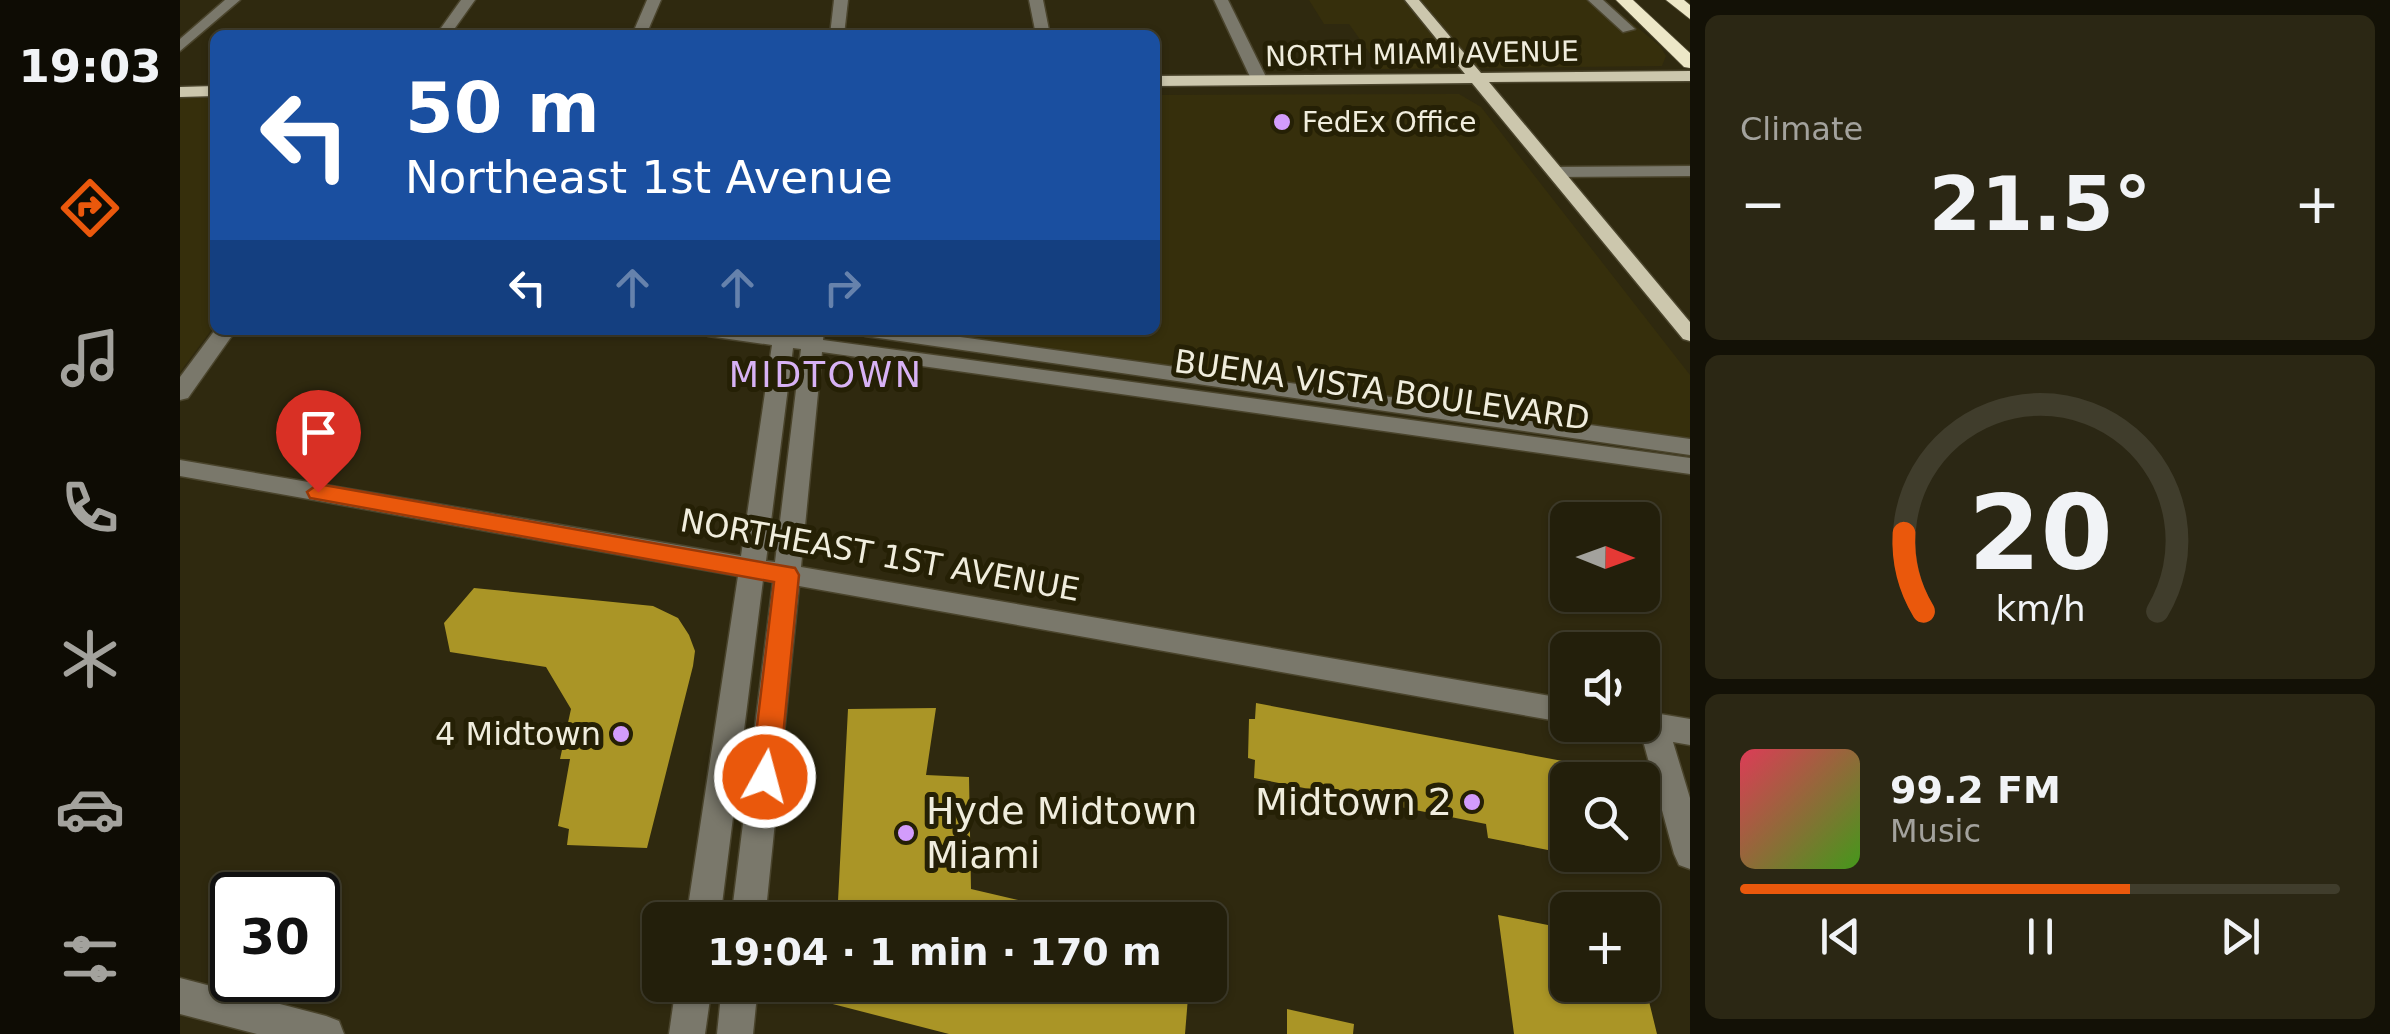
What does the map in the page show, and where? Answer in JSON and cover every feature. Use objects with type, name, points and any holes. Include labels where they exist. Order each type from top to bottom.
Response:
[{"type":"highway","points":[[1624,0],[1690,63]]},
{"type":"highway","points":[[1674,0],[1690,14]]},
{"type":"main road","points":[[1412,0],[1687,328]]},
{"type":"main road","name":"NORTH MIAMI AVENUE","points":[[1160,81],[1690,76]]},
{"type":"main road","points":[[180,86],[210,86]]},
{"type":"street","points":[[180,48],[233,0]]},
{"type":"street","points":[[447,30],[468,0]]},
{"type":"street","points":[[641,30],[654,0]]},
{"type":"street","points":[[838,30],[841,0]]},
{"type":"street","points":[[1036,0],[1043,30]]},
{"type":"street","points":[[1221,0],[1260,80]]},
{"type":"street","points":[[1595,0],[1628,29]]},
{"type":"street","points":[[1554,172],[1690,171]]},
{"type":"street","points":[[180,392],[222,335]]},
{"type":"street","points":[[707,902],[784,335]]},
{"type":"street","name":"BUENA VISTA BOULEVARD","points":[[784,335],[1690,466]]},
{"type":"street","name":"BUENA VISTA BOULEVARD","points":[[900,335],[1690,447]]},
{"type":"street","points":[[750,902],[813,337]]},
{"type":"street","name":"NORTHEAST 1ST AVENUE","points":[[180,468],[1550,708]]},
{"type":"street","points":[[1660,727],[1690,732]]},
{"type":"street","points":[[1654,742],[1690,854]]},
{"type":"street","points":[[180,996],[326,1034]]},
{"type":"street","points":[[687,1034],[692,1002]]},
{"type":"street","points":[[734,1034],[738,1002]]},
{"type":"shaded area","points":[[1309,0],[1604,0],[1660,46],[1666,56],[1662,66],[1381,69],[1349,24],[1324,24]]},
{"type":"shaded area","points":[[1459,94],[1481,107],[1690,375],[1690,442],[932,335],[1160,335],[1160,95]]},
{"type":"shaded area","points":[[180,95],[210,96],[210,332],[180,372]]},
{"type":"building","name":"4 Midtown","points":[[474,588],[653,606],[678,618],[695,651],[693,666],[647,848],[567,845],[569,829],[558,826],[570,759],[560,759],[571,709],[546,667],[450,652],[444,623]]},
{"type":"building","name":"Midtown 2","points":[[1256,703],[1568,762],[1550,762],[1550,850],[1488,838],[1486,824],[1254,778],[1255,760],[1248,758],[1249,719],[1255,719]]},
{"type":"building","name":"Hyde Midtown Miami","points":[[936,708],[926,775],[969,777],[971,889],[1027,902],[838,902],[848,709]]},
{"type":"building","points":[[1498,915],[1550,925],[1550,1002],[1649,1002],[1657,1034],[1514,1034]]},
{"type":"building","points":[[825,1002],[1188,1002],[1185,1034],[949,1034]]},
{"type":"building","points":[[1287,1009],[1354,1024],[1353,1034],[1287,1034]]},
{"type":"place","name":"FedEx Office","points":[[1282,122]]},
{"type":"place","name":"4 Midtown","points":[[621,734]]},
{"type":"place","name":"Midtown 2","points":[[1472,802]]},
{"type":"place","name":"Hyde Midtown Miami","points":[[906,833]]},
{"type":"district","name":"MIDTOWN","points":[[826,375]]},
{"type":"route","points":[[318,492],[787,575],[765,777]]}]
